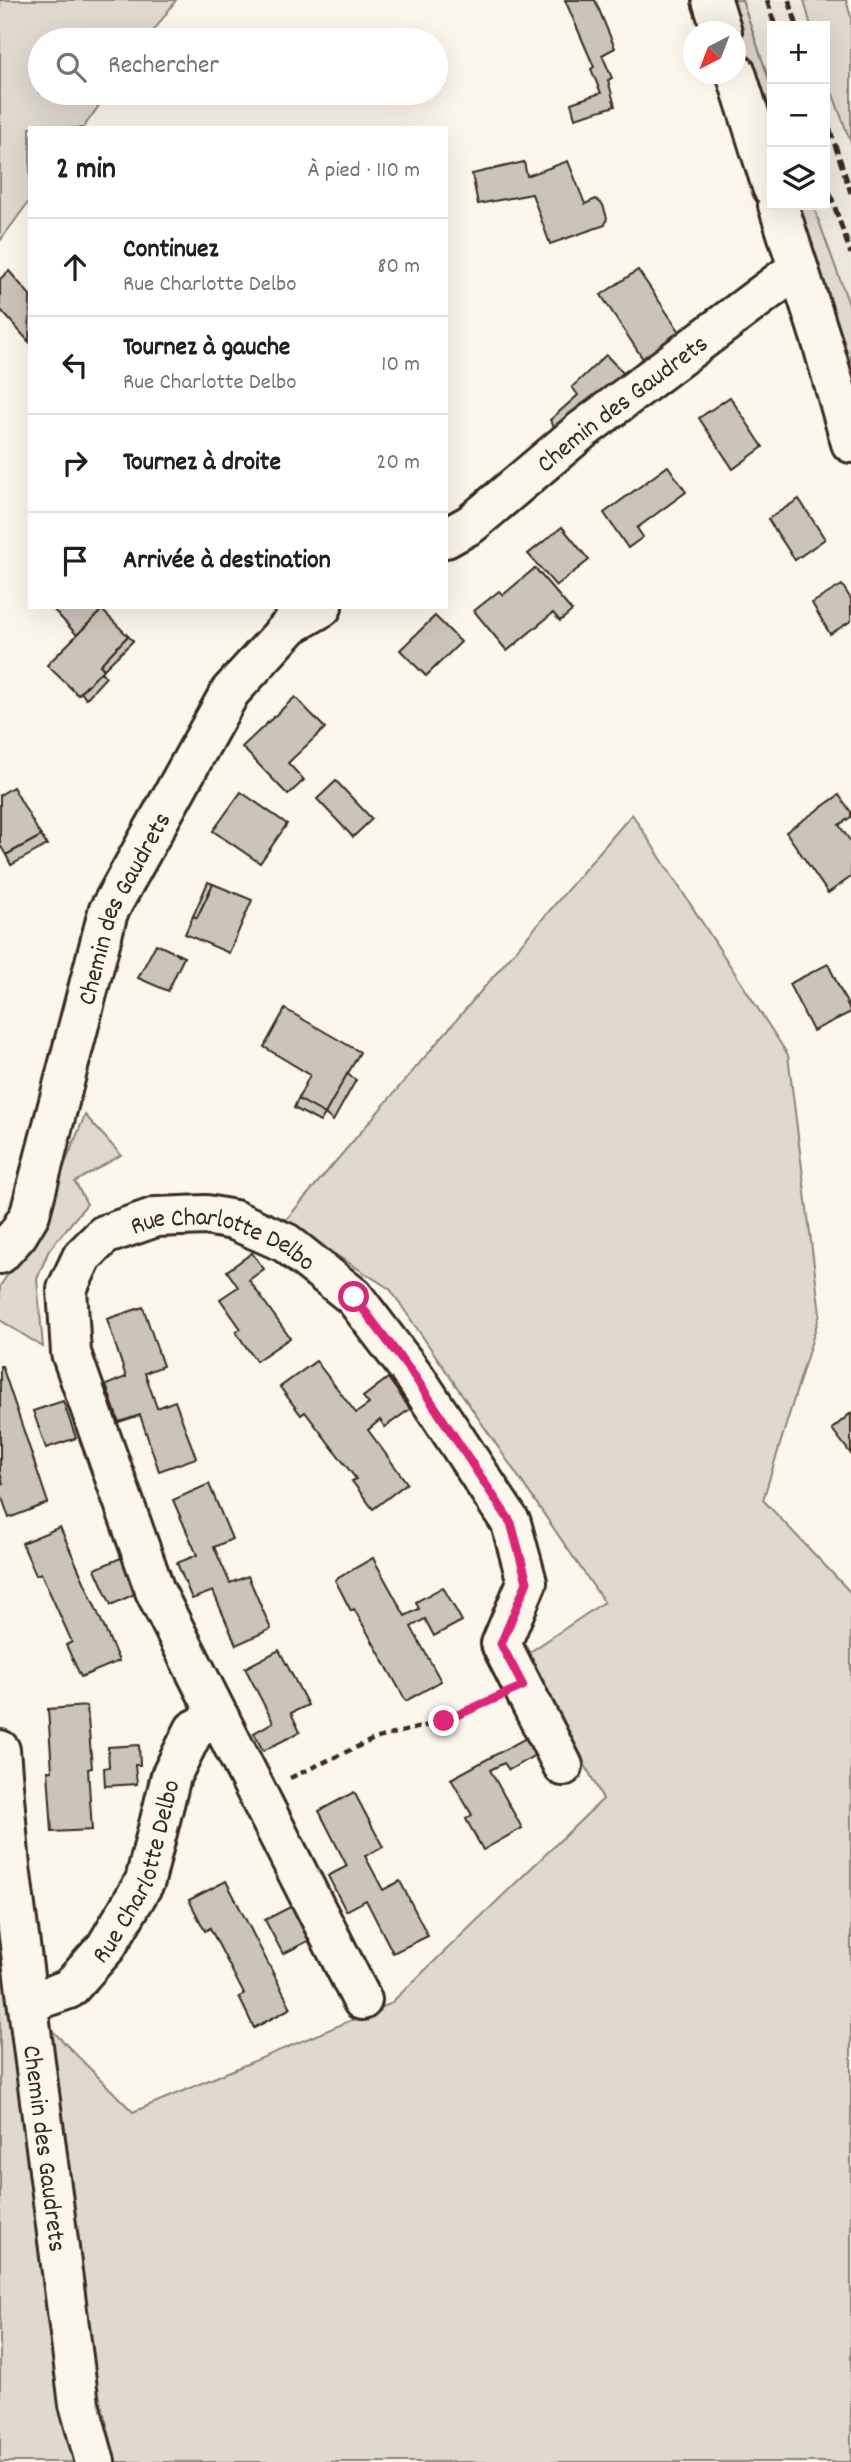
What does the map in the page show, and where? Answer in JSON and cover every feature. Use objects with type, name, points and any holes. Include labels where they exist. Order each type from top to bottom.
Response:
[{"type":"street","points":[[712,0],[719,21]]},
{"type":"street","points":[[739,84],[767,171]]},
{"type":"street","points":[[780,210],[851,443]]},
{"type":"street","name":"Chemin des Gaudrets","points":[[448,537],[471,524],[581,431],[798,268]]},
{"type":"street","name":"Chemin des Gaudrets","points":[[0,1254],[18,1234],[30,1214],[108,912],[230,692],[291,625],[319,609]]},
{"type":"street","name":"Rue Charlotte Delbo","points":[[362,2000],[155,1591],[71,1353],[67,1289],[82,1257],[104,1235],[156,1217],[206,1215],[234,1220],[286,1243],[354,1297],[415,1377],[511,1523],[527,1582],[501,1644],[562,1766]]},
{"type":"street","name":"Rue Charlotte Delbo","points":[[28,2003],[69,1989],[106,1947],[145,1881],[171,1776],[194,1730],[219,1717]]},
{"type":"street","name":"Chemin des Gaudrets","points":[[0,1750],[10,1867],[79,2404],[95,2462]]},
{"type":"path","points":[[257,1792],[374,1739],[444,1721],[523,1686]]},
{"type":"shaded area","points":[[0,0],[176,0],[156,28],[28,28],[28,105],[99,105],[84,126],[28,126],[28,203],[0,241]]},
{"type":"shaded area","points":[[726,0],[742,0],[767,74],[767,119],[746,58],[746,21],[733,21]]},
{"type":"shaded area","points":[[742,0],[811,0],[817,21],[767,21],[767,74]]},
{"type":"shaded area","points":[[804,0],[846,0],[851,17],[851,143],[830,86],[830,21],[810,21]]},
{"type":"shaded area","points":[[830,61],[851,129],[851,333],[810,210],[830,210]]},
{"type":"shaded area","points":[[797,210],[815,210],[851,310],[851,381]]},
{"type":"shaded area","points":[[632,814],[788,1055],[820,1314],[763,1500],[851,1593],[851,2462],[0,2462],[0,1827],[19,1997],[133,2112],[390,2004],[603,1799],[527,1654],[604,1602],[390,1289],[284,1222]]},
{"type":"shaded area","points":[[85,1115],[121,1155],[75,1182],[87,1204],[49,1250],[37,1279],[43,1347],[0,1320],[0,1286],[38,1229]]},
{"type":"building","points":[[565,0],[595,0],[615,48],[602,55],[612,78],[608,80],[615,106],[575,118],[571,103],[601,93],[591,69],[594,67]]},
{"type":"building","points":[[568,161],[585,204],[596,199],[603,205],[607,218],[605,225],[550,244],[532,194],[478,204],[472,174],[524,162],[527,176]]},
{"type":"building","points":[[638,270],[682,335],[648,362],[643,359],[601,295]]},
{"type":"building","points":[[9,271],[28,293],[28,341],[0,309],[0,279]]},
{"type":"building","points":[[606,355],[627,377],[560,437],[550,420],[578,395],[572,387]]},
{"type":"building","points":[[730,397],[763,447],[733,469],[699,418]]},
{"type":"building","points":[[668,466],[686,492],[637,528],[643,537],[628,548],[604,513]]},
{"type":"building","points":[[799,499],[825,539],[795,560],[768,519]]},
{"type":"building","points":[[562,527],[589,560],[556,586],[528,554]]},
{"type":"building","points":[[535,568],[572,611],[560,621],[553,613],[507,651],[474,611],[499,591],[503,595]]},
{"type":"building","points":[[842,585],[851,599],[851,621],[830,634],[812,603]]},
{"type":"building","points":[[53,609],[102,610],[77,635]]},
{"type":"building","points":[[102,610],[128,636],[100,665],[104,669],[78,695],[47,665]]},
{"type":"building","points":[[435,616],[461,642],[426,676],[400,650]]},
{"type":"building","points":[[128,636],[133,641],[104,669],[100,665]]},
{"type":"building","points":[[101,672],[106,677],[86,699],[81,692]]},
{"type":"building","points":[[295,697],[325,728],[288,763],[304,780],[288,795],[242,747]]},
{"type":"building","points":[[336,781],[372,819],[353,837],[317,799]]},
{"type":"building","points":[[13,787],[41,836],[6,855],[0,845],[0,795]]},
{"type":"building","points":[[241,792],[287,824],[260,863],[213,831]]},
{"type":"building","points":[[839,795],[851,812],[851,817],[839,825],[851,842],[851,877],[828,893],[786,832]]},
{"type":"building","points":[[41,836],[47,845],[11,865],[6,855]]},
{"type":"building","points":[[208,882],[213,884],[197,918],[193,916]]},
{"type":"building","points":[[213,884],[252,900],[229,953],[185,934],[193,916],[197,918]]},
{"type":"building","points":[[156,944],[184,957],[168,991],[138,978]]},
{"type":"building","points":[[828,964],[851,1012],[813,1031],[789,984]]},
{"type":"building","points":[[285,1009],[360,1052],[325,1114],[298,1099],[310,1075],[264,1047]]},
{"type":"building","points":[[347,1074],[356,1080],[333,1121],[325,1114]]},
{"type":"building","points":[[298,1099],[325,1114],[320,1122],[294,1108]]},
{"type":"building","points":[[252,1253],[264,1269],[249,1280],[290,1338],[256,1361],[236,1332],[241,1329],[220,1299],[238,1287],[227,1271]]},
{"type":"building","points":[[143,1307],[163,1366],[145,1373],[157,1408],[175,1401],[196,1458],[159,1471],[140,1415],[119,1422],[106,1385],[126,1377],[107,1319]]},
{"type":"building","points":[[316,1361],[356,1413],[369,1404],[363,1397],[388,1378],[410,1409],[385,1427],[380,1420],[368,1430],[407,1483],[373,1509],[352,1481],[356,1479],[305,1412],[301,1415],[280,1387]]},
{"type":"building","points":[[0,1366],[48,1503],[9,1518],[0,1492],[0,1484],[3,1483],[0,1473]]},
{"type":"building","points":[[63,1401],[76,1438],[46,1448],[33,1411]]},
{"type":"building","points":[[851,1413],[851,1454],[832,1429]]},
{"type":"building","points":[[209,1484],[232,1539],[214,1547],[230,1583],[248,1576],[271,1629],[236,1645],[213,1591],[192,1599],[177,1563],[197,1555],[173,1500]]},
{"type":"building","points":[[60,1527],[119,1661],[81,1677],[66,1645],[72,1642],[41,1573],[36,1575],[22,1543]]},
{"type":"building","points":[[123,1557],[139,1592],[111,1605],[95,1569]]},
{"type":"building","points":[[373,1558],[405,1616],[419,1609],[416,1602],[443,1587],[462,1621],[434,1636],[425,1619],[411,1627],[441,1681],[406,1701],[335,1580]]},
{"type":"building","points":[[279,1650],[308,1705],[291,1713],[300,1732],[263,1751],[254,1733],[273,1722],[245,1668]]},
{"type":"building","points":[[87,1706],[92,1768],[88,1769],[92,1830],[52,1832],[48,1709]]},
{"type":"building","points":[[526,1738],[535,1755],[509,1770],[504,1763],[490,1770],[522,1828],[483,1850],[466,1819],[472,1815],[451,1779]]},
{"type":"building","points":[[139,1745],[140,1765],[135,1765],[137,1784],[105,1786],[104,1768],[109,1767],[108,1747]]},
{"type":"building","points":[[354,1792],[383,1847],[365,1856],[383,1890],[400,1881],[428,1936],[393,1953],[366,1900],[346,1911],[328,1876],[347,1866],[319,1811]]},
{"type":"building","points":[[226,1881],[291,2008],[254,2028],[239,1997],[244,1994],[210,1928],[205,1931],[189,1900]]},
{"type":"building","points":[[292,1906],[310,1940],[283,1954],[265,1920]]},
{"type":"railway","points":[[767,0],[773,21]]},
{"type":"railway","points":[[789,0],[795,21]]},
{"type":"railway","points":[[830,130],[851,193]]},
{"type":"railway","points":[[830,193],[851,254]]},
{"type":"route","points":[[354,1297],[415,1377],[511,1523],[527,1582],[501,1644],[523,1686],[444,1721]]}]
